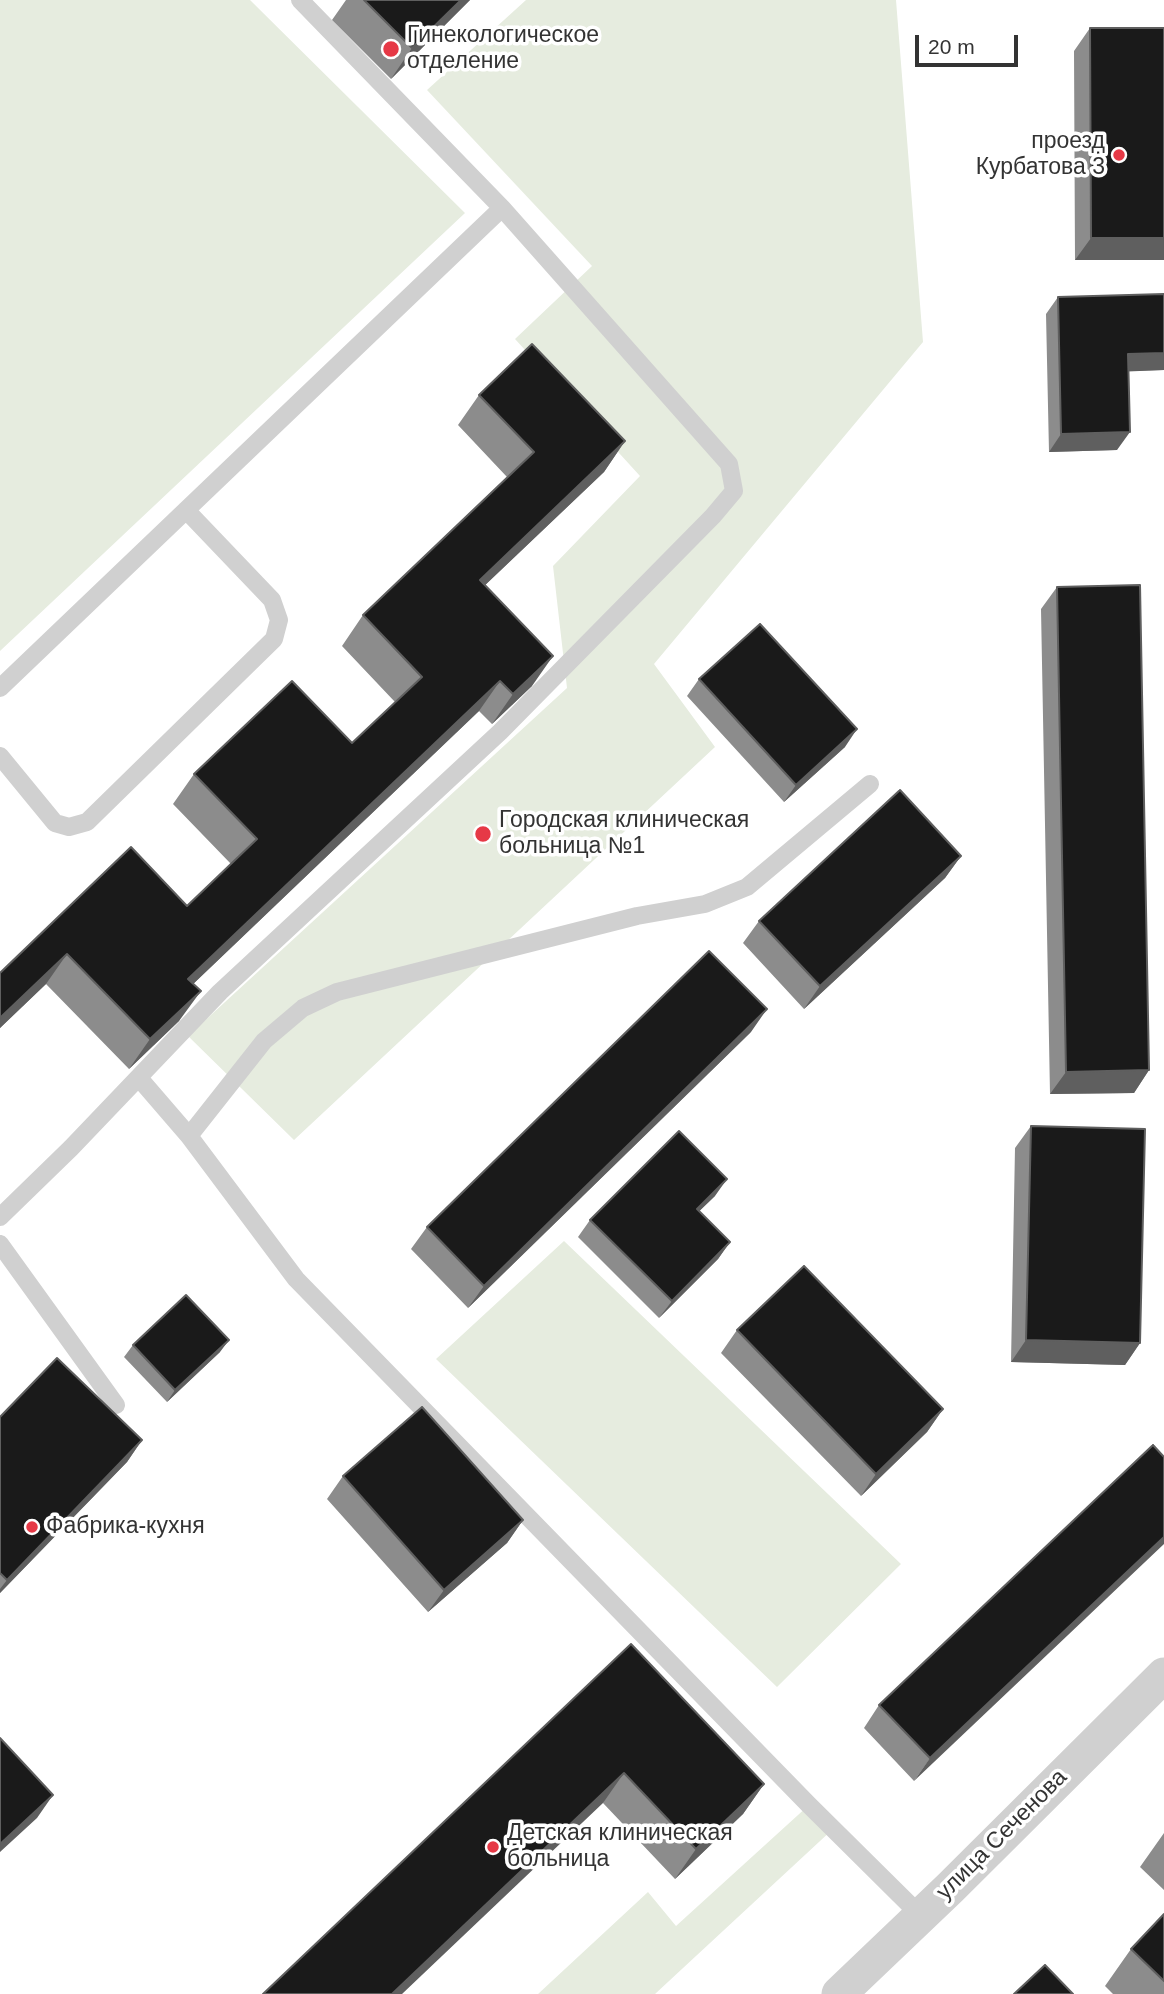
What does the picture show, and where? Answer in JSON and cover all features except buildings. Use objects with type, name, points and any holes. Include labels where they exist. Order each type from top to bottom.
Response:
[{"type":"street","name":"улица Сеченова","points":[[839,1994],[1164,1675]]},
{"type":"lane","points":[[0,1217],[139,1078],[220,992],[499,732],[734,492],[729,464],[502,208],[300,0]]},
{"type":"lane","points":[[0,688],[502,208]]},
{"type":"lane","points":[[0,756],[55,823],[69,827],[87,822],[275,639],[279,620],[272,600],[186,510]]},
{"type":"lane","points":[[189,1136],[264,1041],[303,1008],[337,992],[637,916],[705,904],[747,887],[870,784]]},
{"type":"lane","points":[[139,1078],[189,1136],[296,1279],[920,1916]]},
{"type":"lane","points":[[0,1244],[116,1405]]},
{"type":"shaded area","points":[[0,0],[250,0],[465,213],[0,651]]},
{"type":"shaded area","points":[[526,0],[896,0],[923,342],[654,664],[715,747],[294,1140],[188,1036],[567,688],[553,566],[640,476],[515,339],[592,266],[427,90]]},
{"type":"shaded area","points":[[564,1241],[901,1564],[777,1687],[436,1359]]},
{"type":"shaded area","points":[[809,1805],[833,1829],[655,1994],[538,1994],[648,1892],[676,1926]]},
{"type":"place","name":"Гинекологическое отделение","points":[[391,49]]},
{"type":"place","name":"проезд Курбатова 3","points":[[1119,155]]},
{"type":"place","name":"Городская клиническая больница №1","points":[[483,834]]},
{"type":"place","name":"Фабрика-кухня","points":[[32,1527]]},
{"type":"place","name":"Детская клиническая больница","points":[[493,1847]]}]
